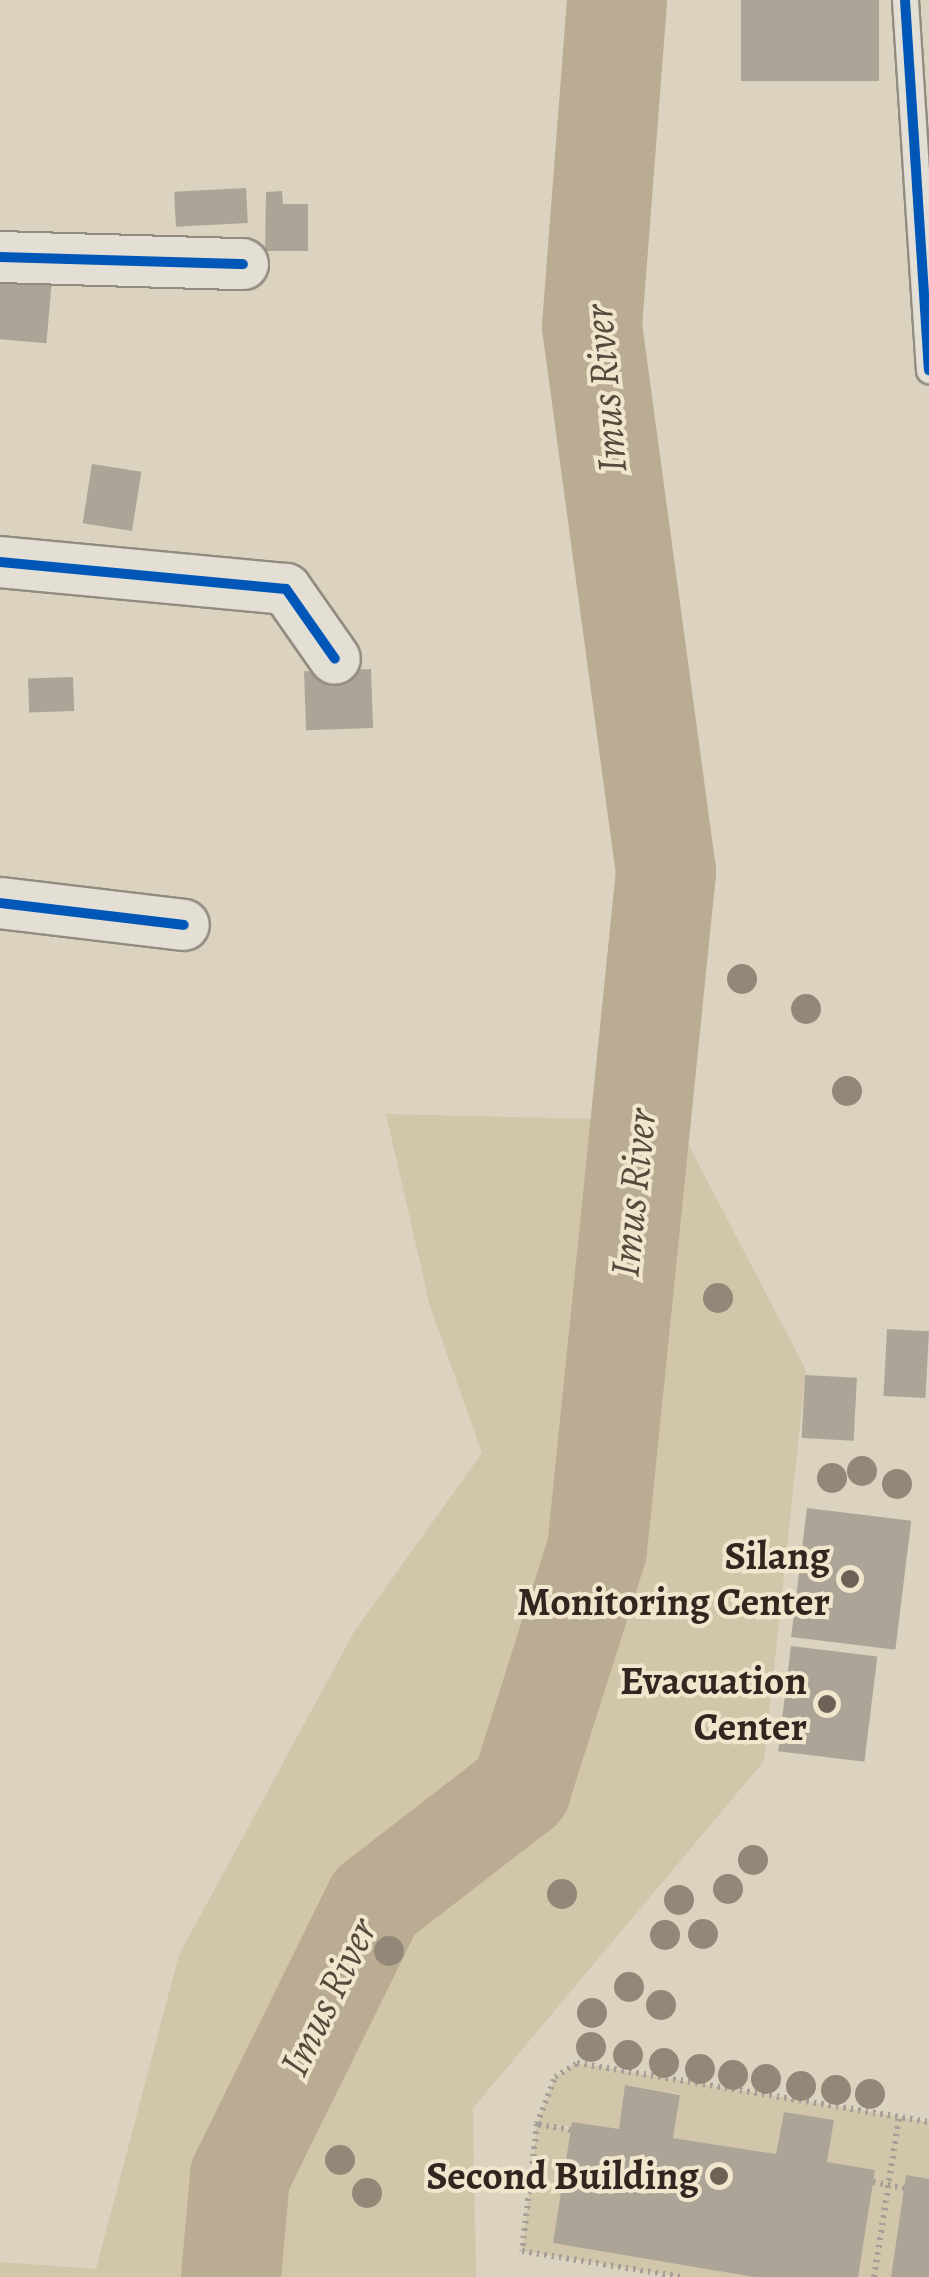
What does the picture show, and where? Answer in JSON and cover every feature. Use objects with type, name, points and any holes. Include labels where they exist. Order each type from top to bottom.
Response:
[{"type":"street","points":[[0,257],[243,264]]},
{"type":"street","points":[[0,562],[286,589],[335,659]]},
{"type":"street","points":[[0,903],[184,924]]},
{"type":"lane","points":[[906,0],[929,370]]},
{"type":"path","points":[[682,2277],[522,2251],[537,2124],[556,2076],[577,2063],[929,2122]]},
{"type":"path","points":[[874,2277],[899,2117]]},
{"type":"path","points":[[537,2124],[571,2130]]},
{"type":"path","points":[[873,2182],[904,2188]]},
{"type":"shaded area","points":[[386,1114],[676,1121],[806,1370],[764,1761],[473,2108],[476,2277],[0,2277],[0,2262],[96,2269],[179,1955],[354,1632],[482,1453],[430,1306]]},
{"type":"shaded area","points":[[577,2063],[929,2122],[929,2179],[906,2176],[891,2277],[858,2277],[827,2162],[834,2120],[784,2112],[776,2154],[673,2138],[680,2094],[626,2085],[619,2129],[552,2125],[571,2130],[554,2242],[754,2277],[682,2277],[522,2251],[537,2124],[555,2077]]},
{"type":"building","points":[[741,0],[879,0],[879,81],[741,81]]},
{"type":"building","points":[[246,188],[248,223],[176,227],[174,192]]},
{"type":"building","points":[[282,191],[283,204],[308,204],[308,251],[265,251],[266,192]]},
{"type":"building","points":[[0,266],[53,271],[46,343],[0,339]]},
{"type":"building","points":[[92,464],[141,472],[132,531],[83,523]]},
{"type":"building","points":[[371,669],[373,728],[306,730],[304,671]]},
{"type":"building","points":[[73,677],[74,711],[29,713],[28,679]]},
{"type":"building","points":[[887,1329],[929,1331],[925,1398],[883,1396]]},
{"type":"building","points":[[805,1375],[857,1378],[854,1441],[802,1438]]},
{"type":"building","name":"Silang Monitoring Center","points":[[807,1508],[911,1521],[895,1650],[791,1637]]},
{"type":"building","name":"Evacuation Center","points":[[791,1646],[877,1657],[864,1762],[778,1751]]},
{"type":"building","name":"Second Building","points":[[625,2085],[680,2095],[673,2138],[776,2154],[784,2112],[834,2120],[827,2162],[875,2170],[858,2277],[754,2277],[553,2243],[572,2122],[619,2129]]},
{"type":"building","points":[[906,2175],[929,2179],[929,2277],[891,2277]]},
{"type":"waterway","name":"Imus River","points":[[231,2277],[240,2176],[375,1902],[521,1789],[597,1550],[666,872],[592,326],[617,0]]},
{"type":"cycle path","points":[[905,0],[929,370]]},
{"type":"cycle path","points":[[0,257],[243,264]]},
{"type":"cycle path","points":[[0,562],[286,589],[335,659]]},
{"type":"cycle path","points":[[0,903],[184,925]]},
{"type":"place","name":"Silang Monitoring Center","points":[[850,1579]]},
{"type":"place","name":"Evacuation Center","points":[[827,1704]]},
{"type":"place","name":"Second Building","points":[[719,2176]]}]
